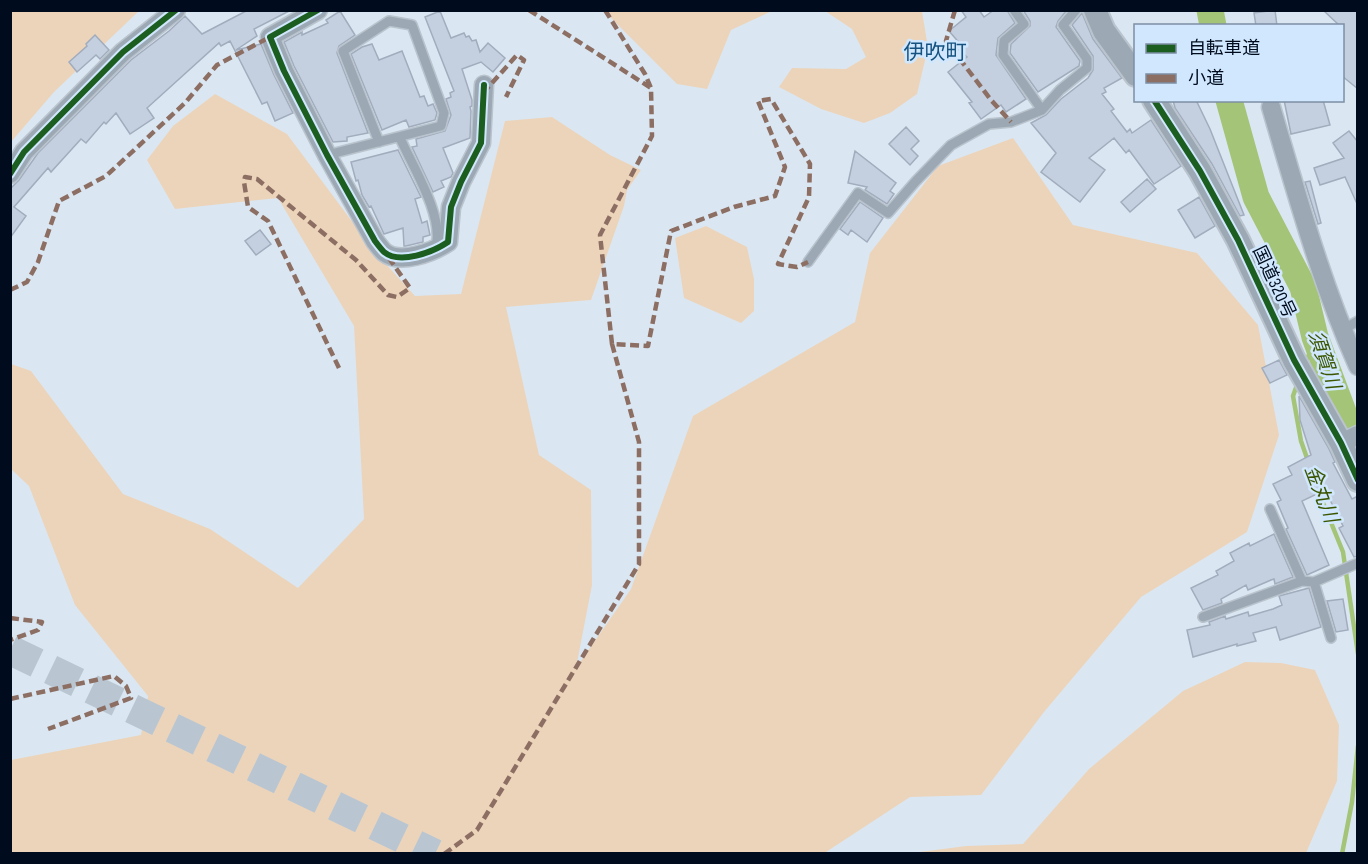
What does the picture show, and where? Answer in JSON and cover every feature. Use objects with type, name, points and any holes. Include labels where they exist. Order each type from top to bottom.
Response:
[{"type":"street","points":[[10,174],[24,152],[123,52],[177,10]]},
{"type":"street","points":[[318,10],[270,37],[284,71],[327,155],[375,242],[386,254],[398,257],[426,255],[448,242],[451,207],[460,182],[480,143],[484,85]]},
{"type":"street","points":[[1095,10],[1104,31],[1134,72]]},
{"type":"street","name":"国道320号","points":[[1155,102],[1200,171],[1238,240],[1300,369],[1348,439],[1358,480]]},
{"type":"street","points":[[1272,107],[1322,277],[1350,326],[1358,366]]},
{"type":"lane","points":[[1014,10],[1024,24],[1004,41],[1003,55],[1042,110]]},
{"type":"lane","points":[[808,262],[858,193],[888,213],[951,145],[989,124],[1011,122],[1042,110],[1060,90],[1087,68],[1087,59],[1063,26],[1076,10]]},
{"type":"lane","points":[[327,155],[400,138],[441,126],[444,113],[412,25],[389,21],[343,51],[379,142]]},
{"type":"lane","points":[[400,138],[436,215],[439,236],[435,251]]},
{"type":"lane","points":[[1270,509],[1302,581]]},
{"type":"lane","points":[[1203,617],[1302,581],[1314,582],[1355,564]]},
{"type":"lane","points":[[1314,582],[1331,638]]},
{"type":"shaded area","points":[[11,11],[139,11],[54,92],[11,142]]},
{"type":"shaded area","points":[[604,11],[772,11],[731,30],[707,89],[677,84]]},
{"type":"shaded area","points":[[825,11],[922,11],[928,48],[917,94],[890,113],[864,123],[821,109],[779,87],[792,68],[846,69],[866,57],[852,29]]},
{"type":"shaded area","points":[[215,94],[287,134],[374,251],[415,296],[461,294],[505,121],[552,117],[610,155],[641,170],[627,190],[624,206],[591,300],[506,307],[539,455],[591,490],[592,585],[576,668],[631,589],[693,416],[855,322],[870,253],[938,166],[1013,138],[1073,225],[1197,253],[1258,325],[1279,435],[1247,532],[1141,597],[1044,712],[981,795],[910,797],[823,854],[11,853],[11,760],[141,735],[148,696],[75,605],[29,486],[11,469],[11,364],[31,371],[123,494],[210,529],[298,588],[364,519],[354,326],[278,198],[175,209],[147,160],[173,126]]},
{"type":"shaded area","points":[[706,226],[747,247],[754,279],[754,311],[741,323],[684,298],[675,238]]},
{"type":"shaded area","points":[[1245,662],[1281,663],[1315,670],[1339,725],[1337,781],[1306,853],[912,853],[966,846],[1023,844],[1089,769],[1183,691]]},
{"type":"building","points":[[248,10],[291,10],[254,29],[257,36],[236,50],[261,44],[293,113],[275,121],[267,102],[262,104],[230,41],[221,46],[219,43],[147,108],[154,118],[130,134],[116,113],[106,124],[104,122],[86,143],[81,139],[51,172],[48,168],[14,207],[26,216],[10,238],[10,189],[38,153],[131,60],[185,16],[202,34]]},
{"type":"building","points":[[961,10],[979,10],[984,17],[994,10],[1007,10],[1015,23],[998,38],[996,55],[1026,99],[1006,112],[1001,105],[981,119],[969,103],[972,102],[948,72],[967,57],[959,50],[962,46],[949,31],[966,17]]},
{"type":"building","points":[[1023,10],[1067,10],[1056,27],[1080,61],[1079,66],[1038,92],[1010,53],[1011,44],[1030,26],[1030,21]]},
{"type":"building","points":[[1275,10],[1277,24],[1256,24],[1254,13]]},
{"type":"building","points":[[1323,10],[1358,10],[1358,89],[1344,78],[1344,24],[1338,24]]},
{"type":"building","points":[[340,11],[355,35],[339,46],[337,53],[368,133],[347,137],[347,141],[333,142],[284,42],[302,32],[302,35],[328,23],[326,20]]},
{"type":"building","points":[[440,11],[451,38],[464,33],[472,41],[476,40],[480,52],[488,43],[505,58],[493,72],[481,62],[462,69],[472,100],[470,138],[443,148],[453,173],[451,177],[441,181],[444,187],[433,192],[412,147],[417,146],[416,139],[445,131],[451,115],[446,99],[451,97],[450,93],[454,91],[425,17]]},
{"type":"building","points":[[1082,13],[1093,39],[1122,78],[1104,88],[1106,92],[1102,94],[1114,109],[1111,111],[1127,132],[1130,129],[1132,133],[1151,120],[1181,166],[1154,184],[1129,150],[1126,153],[1114,138],[1089,158],[1105,170],[1080,202],[1041,172],[1056,153],[1031,123],[1046,115],[1061,99],[1088,78],[1093,70],[1093,56],[1072,25]]},
{"type":"building","points":[[95,35],[109,50],[100,59],[96,55],[77,72],[69,62],[87,46],[86,44]]},
{"type":"building","points":[[372,44],[379,60],[402,51],[420,97],[424,96],[428,106],[433,104],[437,113],[435,120],[409,127],[406,120],[382,130],[351,54]]},
{"type":"building","points":[[1174,102],[1197,102],[1244,215],[1240,216],[1212,164],[1175,108]]},
{"type":"building","points":[[1284,102],[1324,102],[1330,125],[1291,134]]},
{"type":"building","points":[[906,127],[919,141],[911,149],[918,156],[910,165],[889,144]]},
{"type":"building","points":[[1349,131],[1358,142],[1358,206],[1345,177],[1320,185],[1314,168],[1344,158],[1333,143]]},
{"type":"building","points":[[398,150],[421,197],[415,199],[422,223],[427,221],[430,235],[423,237],[423,242],[406,246],[404,246],[403,228],[384,234],[371,206],[369,207],[362,195],[351,162]]},
{"type":"building","points":[[855,151],[896,183],[890,191],[894,194],[887,204],[865,190],[867,187],[848,183]]},
{"type":"building","points":[[1147,179],[1156,189],[1130,212],[1121,202]]},
{"type":"building","points":[[1310,181],[1321,223],[1318,224],[1305,182]]},
{"type":"building","points":[[1199,197],[1215,226],[1195,238],[1178,210]]},
{"type":"building","points":[[860,202],[883,218],[867,242],[851,230],[848,235],[840,229]]},
{"type":"building","points":[[260,230],[271,244],[256,255],[245,241]]},
{"type":"building","points":[[1279,360],[1287,375],[1270,383],[1262,368]]},
{"type":"building","points":[[1299,396],[1329,449],[1335,462],[1333,463],[1352,499],[1358,496],[1358,556],[1354,557],[1339,528],[1343,526],[1325,490],[1302,501],[1329,565],[1307,575],[1286,529],[1288,528],[1277,502],[1281,500],[1273,484],[1292,475],[1288,467],[1311,455],[1300,420]]},
{"type":"building","points":[[1274,534],[1293,577],[1275,584],[1274,579],[1248,590],[1246,585],[1221,599],[1222,603],[1203,610],[1191,588],[1218,575],[1216,571],[1234,561],[1230,553]]},
{"type":"building","points":[[1309,588],[1321,627],[1280,640],[1276,627],[1253,633],[1256,641],[1193,657],[1187,630],[1210,625],[1209,622],[1225,616],[1226,619],[1248,612],[1249,616],[1273,609],[1282,605],[1279,596]]},
{"type":"building","points":[[1343,599],[1348,630],[1336,632],[1327,601]]},
{"type":"waterway","name":"須賀川","points":[[1210,10],[1213,24]]},
{"type":"waterway","name":"須賀川","points":[[1230,102],[1256,197],[1303,287],[1315,337],[1358,452]]},
{"type":"waterway","name":"金丸川","points":[[1306,363],[1315,337]]},
{"type":"waterway","name":"金丸川","points":[[1298,382],[1293,396],[1301,441],[1308,461]]},
{"type":"waterway","name":"金丸川","points":[[1317,488],[1343,552],[1358,654]]},
{"type":"waterway","name":"金丸川","points":[[1342,854],[1352,802],[1358,746]]},
{"type":"tunnel","points":[[10,650],[435,854]]},
{"type":"marked path","points":[[529,10],[651,88]]},
{"type":"marked path","points":[[605,10],[645,74],[651,88],[652,136],[600,235],[612,344]]},
{"type":"marked path","points":[[955,10],[946,41],[991,100],[1011,122]]},
{"type":"marked path","points":[[10,290],[27,282],[38,262],[59,201],[106,176],[185,103],[217,65],[270,37]]},
{"type":"marked path","points":[[483,93],[517,55],[524,60],[506,97]]},
{"type":"marked path","points":[[444,854],[477,830],[639,564],[639,442],[612,344],[648,346],[671,231],[734,207],[775,196],[785,167],[758,101],[771,99],[810,164],[809,197],[778,264],[797,267],[808,262]]},
{"type":"marked path","points":[[339,368],[268,221],[248,207],[245,177],[257,179],[356,260],[388,295],[397,297],[410,288],[386,254]]},
{"type":"marked path","points":[[10,618],[42,622],[38,630],[10,640]]},
{"type":"marked path","points":[[10,699],[114,676],[126,686],[131,698],[48,729]]},
{"type":"cycle path","points":[[10,174],[24,152],[123,52],[176,10]]},
{"type":"cycle path","points":[[318,10],[270,37],[284,71],[327,155],[375,241],[384,252],[391,256],[416,256],[448,242],[451,207],[481,143],[484,85]]},
{"type":"cycle path","points":[[1155,102],[1200,171],[1238,240],[1294,360],[1341,443],[1358,480]]},
{"type":"district","name":"伊吹町","points":[[935,52]]}]
